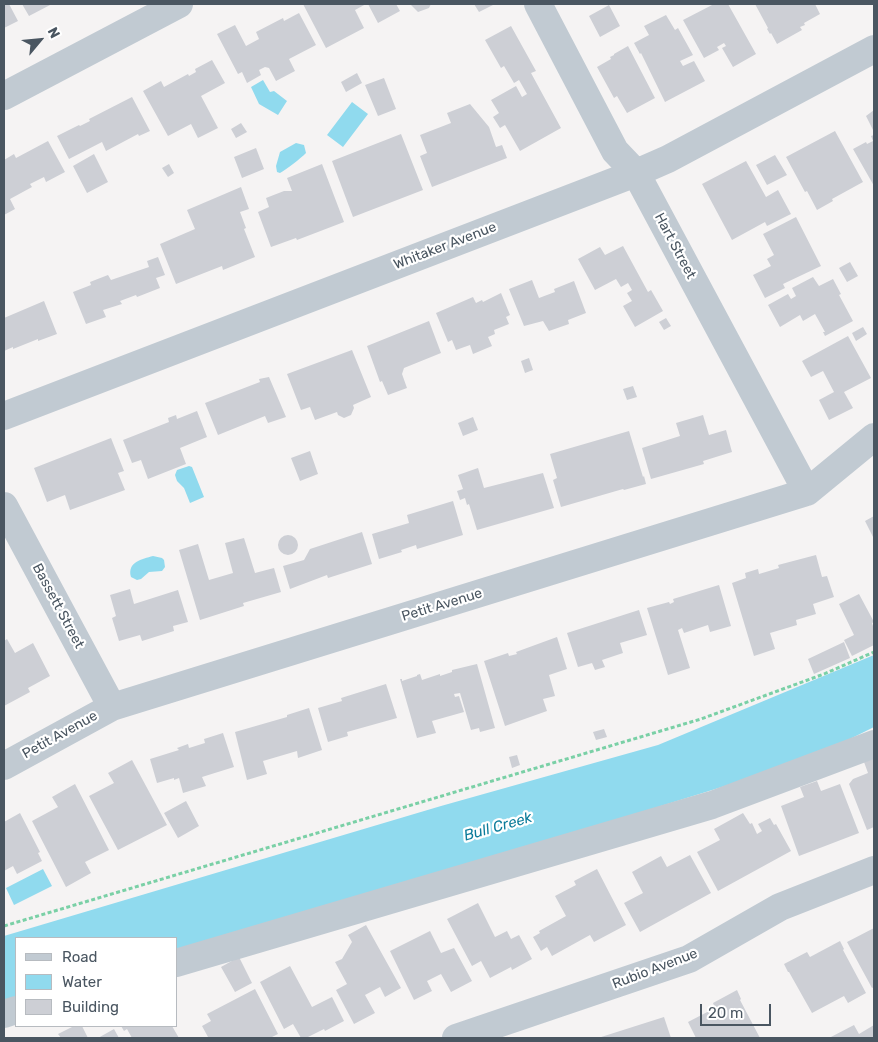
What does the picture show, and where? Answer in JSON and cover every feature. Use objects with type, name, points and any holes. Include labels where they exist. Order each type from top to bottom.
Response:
[{"type":"street","points":[[4,96],[179,4]]},
{"type":"street","name":"Hart Street","points":[[538,4],[615,151],[636,173],[807,492]]},
{"type":"street","name":"Whitaker Avenue","points":[[4,416],[636,173],[668,159],[874,49]]},
{"type":"street","name":"Petit Avenue","points":[[4,766],[112,707],[807,492],[874,437]]},
{"type":"street","name":"Bassett Street","points":[[4,506],[112,707]]},
{"type":"street","points":[[178,962],[712,805],[874,744]]},
{"type":"street","name":"Rubio Avenue","points":[[456,1038],[689,959],[780,907],[874,870]]},
{"type":"path","points":[[4,926],[701,719],[824,674],[874,652]]},
{"type":"water","points":[[263,80],[270,92],[274,91],[287,101],[278,115],[259,104],[251,87]]},
{"type":"water","points":[[352,102],[368,114],[343,147],[327,135]]},
{"type":"water","points":[[296,143],[304,145],[306,153],[280,173],[277,172],[276,166],[280,152]]},
{"type":"water","points":[[189,466],[192,467],[204,497],[190,503],[184,488],[177,481],[175,475],[177,470]]},
{"type":"water","points":[[153,556],[164,560],[165,567],[162,571],[149,572],[137,580],[131,577],[131,568],[136,562]]},
{"type":"water","name":"Bull Creek","points":[[874,655],[874,727],[808,760],[178,953],[178,937],[15,937],[15,1002],[4,1006],[4,936],[441,806],[658,745]]},
{"type":"water","points":[[43,869],[52,886],[14,905],[6,888]]},
{"type":"building","points":[[4,4],[9,4],[18,21],[4,28]]},
{"type":"building","points":[[22,4],[52,4],[29,16]]},
{"type":"building","points":[[303,4],[366,4],[355,10],[364,28],[326,48]]},
{"type":"building","points":[[368,4],[396,4],[400,11],[378,23]]},
{"type":"building","points":[[410,4],[431,4],[429,8],[418,12]]},
{"type":"building","points":[[474,4],[495,4],[479,12]]},
{"type":"building","points":[[714,4],[728,4],[756,54],[733,67],[722,48],[726,46],[724,43],[717,47],[719,50],[704,58],[683,20]]},
{"type":"building","points":[[755,4],[815,4],[820,14],[804,23],[805,25],[800,27],[802,30],[777,44],[767,29]]},
{"type":"building","points":[[609,5],[620,26],[600,37],[589,16]]},
{"type":"building","points":[[299,13],[316,45],[289,59],[295,71],[276,81],[269,68],[265,67],[259,70],[261,75],[247,83],[242,72],[238,74],[217,34],[235,25],[246,46],[259,39],[256,32],[283,18],[284,21]]},
{"type":"building","points":[[666,15],[675,30],[678,28],[693,55],[680,61],[683,66],[694,61],[705,81],[665,102],[641,53],[634,43],[649,35],[644,26]]},
{"type":"building","points":[[511,26],[536,71],[531,73],[561,128],[520,151],[505,125],[500,128],[493,117],[499,113],[491,100],[516,86],[522,97],[527,94],[519,80],[514,83],[504,66],[501,68],[485,40]]},
{"type":"building","points":[[628,46],[655,98],[627,113],[617,96],[614,98],[597,67]]},
{"type":"building","points":[[212,60],[225,83],[201,96],[218,128],[198,138],[191,124],[168,136],[143,91],[161,81],[164,87],[188,74],[189,76],[196,72],[195,69]]},
{"type":"building","points":[[357,73],[362,83],[346,92],[341,82]]},
{"type":"building","points":[[384,78],[396,109],[378,116],[365,85]]},
{"type":"building","points":[[132,97],[150,131],[139,136],[138,134],[106,151],[102,142],[69,159],[57,136],[90,121],[89,119]]},
{"type":"building","points":[[470,104],[489,127],[496,147],[502,145],[507,158],[432,187],[420,156],[427,153],[420,135],[451,123],[447,113]]},
{"type":"building","points":[[874,110],[874,132],[866,116]]},
{"type":"building","points":[[241,123],[247,132],[236,138],[231,129]]},
{"type":"building","points":[[835,131],[863,182],[832,199],[833,201],[817,210],[786,157]]},
{"type":"building","points":[[401,134],[423,190],[353,217],[332,161]]},
{"type":"building","points":[[874,135],[874,186],[853,149],[866,142],[867,144],[873,141],[871,136]]},
{"type":"building","points":[[48,141],[65,172],[46,182],[44,177],[30,184],[32,187],[10,199],[15,209],[4,215],[4,160],[14,154],[16,158]]},
{"type":"building","points":[[256,148],[264,169],[242,178],[234,157]]},
{"type":"building","points":[[94,154],[108,182],[87,193],[73,166]]},
{"type":"building","points":[[775,155],[787,175],[767,185],[756,165]]},
{"type":"building","points":[[746,161],[766,197],[778,190],[791,214],[767,226],[765,222],[732,240],[702,184]]},
{"type":"building","points":[[169,164],[174,173],[168,177],[162,168]]},
{"type":"building","points":[[322,164],[344,222],[297,240],[296,238],[271,247],[258,212],[269,207],[266,198],[284,191],[292,191],[287,178]]},
{"type":"building","points":[[241,187],[249,209],[240,212],[246,228],[244,229],[255,257],[223,270],[222,266],[176,284],[160,244],[195,229],[187,210]]},
{"type":"building","points":[[796,217],[821,266],[783,284],[785,288],[765,298],[753,275],[771,266],[767,259],[774,255],[763,234]]},
{"type":"building","points":[[623,246],[648,292],[651,290],[663,311],[635,327],[623,306],[632,301],[627,293],[632,290],[628,283],[621,287],[616,279],[595,290],[578,259],[600,247],[605,255]]},
{"type":"building","points":[[158,257],[165,275],[156,278],[160,288],[120,301],[122,304],[103,310],[106,317],[86,324],[73,292],[91,285],[90,282],[108,275],[111,280],[149,267],[147,261]]},
{"type":"building","points":[[850,262],[858,276],[847,282],[839,268]]},
{"type":"building","points":[[813,277],[819,286],[833,279],[853,321],[825,336],[823,332],[825,332],[815,314],[803,321],[800,315],[780,327],[768,305],[788,294],[791,299],[796,296],[792,288]]},
{"type":"building","points":[[532,280],[539,298],[555,292],[554,289],[574,281],[586,313],[568,320],[569,324],[549,331],[543,321],[524,326],[509,289]]},
{"type":"building","points":[[501,293],[510,315],[506,317],[509,324],[494,330],[495,334],[488,337],[492,346],[473,354],[470,345],[456,350],[452,340],[448,342],[436,313],[473,297],[476,303],[482,300],[483,302]]},
{"type":"building","points":[[44,301],[57,334],[4,351],[4,318]]},
{"type":"building","points":[[666,318],[671,326],[664,330],[659,322]]},
{"type":"building","points":[[429,321],[441,353],[404,368],[402,374],[407,388],[388,395],[382,381],[380,382],[367,346]]},
{"type":"building","points":[[863,327],[867,334],[856,341],[852,333]]},
{"type":"building","points":[[848,336],[871,378],[844,392],[853,408],[829,420],[819,400],[834,392],[823,371],[811,377],[802,361]]},
{"type":"building","points":[[352,350],[371,397],[353,405],[354,408],[351,415],[344,418],[338,415],[337,412],[315,420],[310,407],[301,410],[287,374]]},
{"type":"building","points":[[529,358],[533,370],[525,373],[521,361]]},
{"type":"building","points":[[269,377],[286,417],[268,423],[265,416],[218,435],[205,403],[260,382],[259,379]]},
{"type":"building","points":[[633,386],[637,397],[627,400],[623,389]]},
{"type":"building","points":[[197,411],[207,437],[180,448],[186,464],[148,479],[141,460],[132,463],[123,440],[169,422],[168,418],[176,415],[177,419]]},
{"type":"building","points":[[703,415],[709,435],[726,430],[732,452],[703,461],[704,464],[651,479],[642,448],[680,436],[676,423]]},
{"type":"building","points":[[473,417],[478,430],[463,436],[458,423]]},
{"type":"building","points":[[629,431],[646,484],[561,507],[553,480],[557,478],[550,454]]},
{"type":"building","points":[[111,438],[124,471],[118,473],[125,490],[70,510],[65,495],[47,502],[34,468]]},
{"type":"building","points":[[310,451],[318,474],[300,481],[291,458]]},
{"type":"building","points":[[478,468],[484,488],[543,473],[554,508],[477,530],[469,504],[467,505],[465,498],[460,500],[457,491],[463,489],[458,475]]},
{"type":"building","points":[[453,501],[463,535],[417,549],[416,545],[401,550],[402,552],[379,559],[372,534],[409,523],[407,515]]},
{"type":"building","points":[[874,516],[874,539],[865,521]]},
{"type":"building","points":[[362,532],[372,564],[328,578],[327,575],[290,589],[283,566],[304,560],[310,549]]},
{"type":"building","points":[[284,535],[292,535],[298,541],[298,549],[292,555],[284,555],[278,549],[278,541]]},
{"type":"building","points":[[244,538],[255,573],[274,568],[281,592],[243,603],[244,606],[200,620],[179,550],[198,544],[209,580],[233,573],[225,543]]},
{"type":"building","points":[[816,555],[822,577],[827,576],[834,597],[813,604],[816,614],[796,620],[797,625],[770,633],[775,649],[754,656],[732,583],[746,578],[745,573],[758,569],[759,574],[779,568],[778,565]]},
{"type":"building","points":[[719,585],[731,626],[710,632],[708,625],[684,633],[682,628],[678,630],[690,668],[668,675],[647,608],[669,602],[670,604],[674,602],[673,599]]},
{"type":"building","points":[[130,589],[134,604],[178,590],[188,622],[173,626],[174,631],[142,641],[140,635],[119,641],[112,618],[116,616],[110,595]]},
{"type":"building","points":[[859,594],[874,622],[872,623],[874,645],[852,656],[844,640],[854,635],[839,604]]},
{"type":"building","points":[[639,610],[647,635],[620,643],[623,653],[602,660],[605,667],[595,670],[592,663],[578,667],[567,633]]},
{"type":"building","points":[[557,637],[567,669],[549,675],[555,696],[543,699],[547,711],[505,726],[484,661],[508,653],[509,656],[517,654],[516,652]]},
{"type":"building","points":[[7,639],[15,653],[33,643],[50,676],[28,688],[30,692],[4,706],[4,641]]},
{"type":"building","points":[[844,642],[850,658],[814,674],[808,659]]},
{"type":"building","points":[[477,664],[495,728],[480,732],[479,728],[471,730],[460,693],[454,694],[455,697],[459,696],[464,712],[432,721],[436,733],[417,738],[400,679],[402,681],[420,674],[422,680]]},
{"type":"building","points":[[386,684],[397,718],[347,732],[348,736],[328,742],[318,708],[342,701],[341,698]]},
{"type":"building","points":[[309,708],[322,750],[298,758],[297,751],[263,761],[267,774],[247,780],[235,732],[287,717],[287,715]]},
{"type":"building","points":[[604,729],[607,737],[596,740],[593,732]]},
{"type":"building","points":[[223,733],[234,767],[202,777],[206,786],[183,793],[179,778],[157,783],[150,759],[179,750],[177,748],[188,744],[189,748],[205,743],[204,739]]},
{"type":"building","points":[[517,755],[520,765],[512,768],[509,757]]},
{"type":"building","points":[[874,758],[874,827],[867,830],[849,784],[853,779],[868,773],[864,762]]},
{"type":"building","points":[[132,760],[167,825],[118,850],[89,796],[114,783],[108,773]]},
{"type":"building","points":[[817,781],[821,791],[840,784],[859,833],[799,856],[781,806],[804,797],[800,787]]},
{"type":"building","points":[[75,784],[109,850],[85,862],[91,873],[66,887],[32,821],[58,807],[52,797]]},
{"type":"building","points":[[186,801],[199,826],[178,838],[164,813]]},
{"type":"building","points":[[20,813],[40,852],[38,853],[42,861],[17,874],[13,866],[4,871],[4,822]]},
{"type":"building","points":[[743,813],[750,824],[752,823],[757,834],[762,831],[758,824],[770,818],[774,825],[776,824],[791,851],[718,891],[697,852],[720,840],[714,829]]},
{"type":"building","points":[[690,855],[711,893],[640,932],[624,903],[643,893],[632,872],[661,856],[667,867]]},
{"type":"building","points":[[597,869],[626,925],[594,942],[590,935],[552,956],[547,947],[541,951],[533,937],[540,933],[539,931],[566,916],[555,896],[576,885],[574,881]]},
{"type":"building","points":[[478,903],[495,937],[507,931],[511,939],[519,935],[532,959],[512,970],[511,967],[490,978],[481,961],[472,966],[447,919]]},
{"type":"building","points":[[366,925],[401,988],[385,997],[380,987],[365,995],[375,1013],[354,1024],[336,990],[347,984],[335,962],[342,959],[352,942],[348,935]]},
{"type":"building","points":[[874,928],[874,987],[872,988],[847,942]]},
{"type":"building","points":[[430,931],[441,953],[454,948],[472,981],[451,992],[441,974],[427,981],[432,991],[414,1000],[390,951]]},
{"type":"building","points":[[840,941],[866,993],[848,1003],[844,996],[812,1013],[784,964],[807,952],[810,957]]},
{"type":"building","points":[[239,957],[252,983],[235,992],[221,967]]},
{"type":"building","points":[[290,966],[312,1007],[332,997],[344,1021],[306,1038],[301,1038],[293,1024],[284,1029],[260,982]]},
{"type":"building","points":[[255,989],[278,1034],[270,1038],[206,1038],[208,1037],[202,1026],[211,1021],[207,1014]]},
{"type":"building","points":[[737,990],[740,1000],[760,1038],[696,1038],[688,1022],[715,1008],[713,1003]]},
{"type":"building","points":[[664,1017],[671,1038],[598,1038]]},
{"type":"building","points":[[854,1025],[859,1034],[874,1025],[874,1038],[829,1038]]},
{"type":"building","points":[[72,1027],[82,1027],[88,1038],[61,1038],[58,1034]]},
{"type":"building","points":[[122,1027],[173,1027],[179,1038],[132,1038],[127,1029],[124,1031]]},
{"type":"building","points":[[114,1029],[119,1038],[98,1038]]}]
